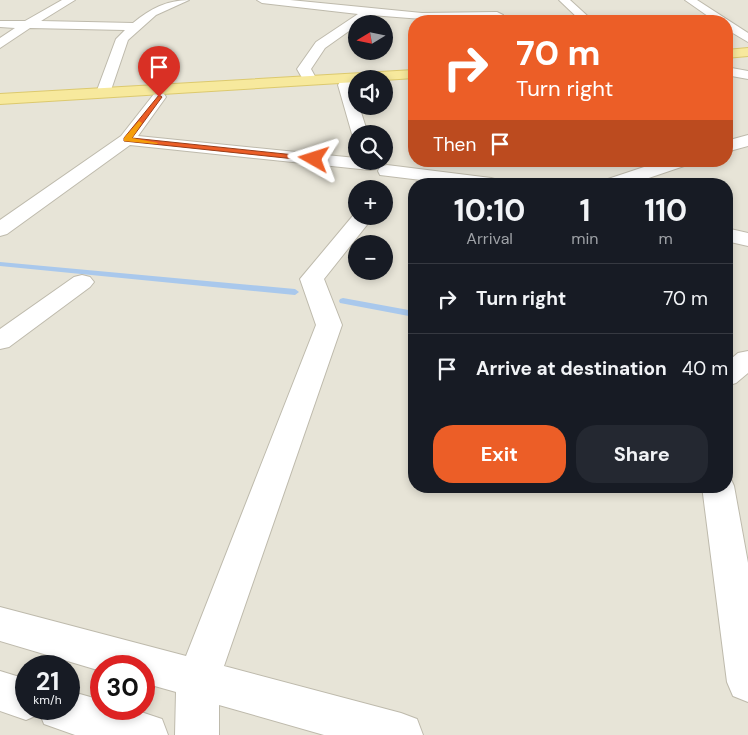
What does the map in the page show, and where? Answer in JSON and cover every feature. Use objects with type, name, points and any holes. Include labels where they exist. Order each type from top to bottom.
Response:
[{"type":"main road","points":[[733,53],[748,52]]},
{"type":"main road","points":[[733,61],[748,60]]},
{"type":"main road","points":[[0,100],[408,75]]},
{"type":"main road","points":[[393,80],[408,76]]},
{"type":"main road","points":[[0,107],[348,85]]},
{"type":"street","points":[[0,44],[30,23],[70,0]]},
{"type":"street","points":[[103,93],[122,39],[152,13],[184,0]]},
{"type":"street","points":[[262,0],[408,16]]},
{"type":"street","points":[[564,0],[580,15]]},
{"type":"street","points":[[690,0],[713,15]]},
{"type":"street","points":[[460,3],[498,15]]},
{"type":"street","points":[[310,80],[304,69],[320,45],[369,12]]},
{"type":"street","points":[[0,24],[30,23],[136,27]]},
{"type":"street","points":[[733,28],[748,38]]},
{"type":"street","points":[[733,72],[748,75]]},
{"type":"street","points":[[0,230],[127,140],[159,97]]},
{"type":"street","points":[[127,140],[439,178]]},
{"type":"street","points":[[733,145],[748,140]]},
{"type":"street","points":[[630,178],[663,167]]},
{"type":"street","points":[[197,735],[198,679],[329,325],[312,279],[357,225]]},
{"type":"street","points":[[733,236],[748,240]]},
{"type":"street","points":[[0,341],[82,282]]},
{"type":"street","points":[[733,371],[748,359]]},
{"type":"street","points":[[719,493],[748,682]]},
{"type":"street","points":[[0,624],[401,735]]},
{"type":"street","points":[[0,691],[15,696]]},
{"type":"street","points":[[80,715],[146,735]]},
{"type":"shaded area","points":[[0,0],[748,0],[748,735],[0,735]]},
{"type":"waterway","points":[[0,264],[295,292]]},
{"type":"waterway","points":[[343,301],[408,313]]},
{"type":"slow traffic","points":[[139,123],[127,140],[154,143]]},
{"type":"route","points":[[159,97],[127,140],[314,159]]}]
